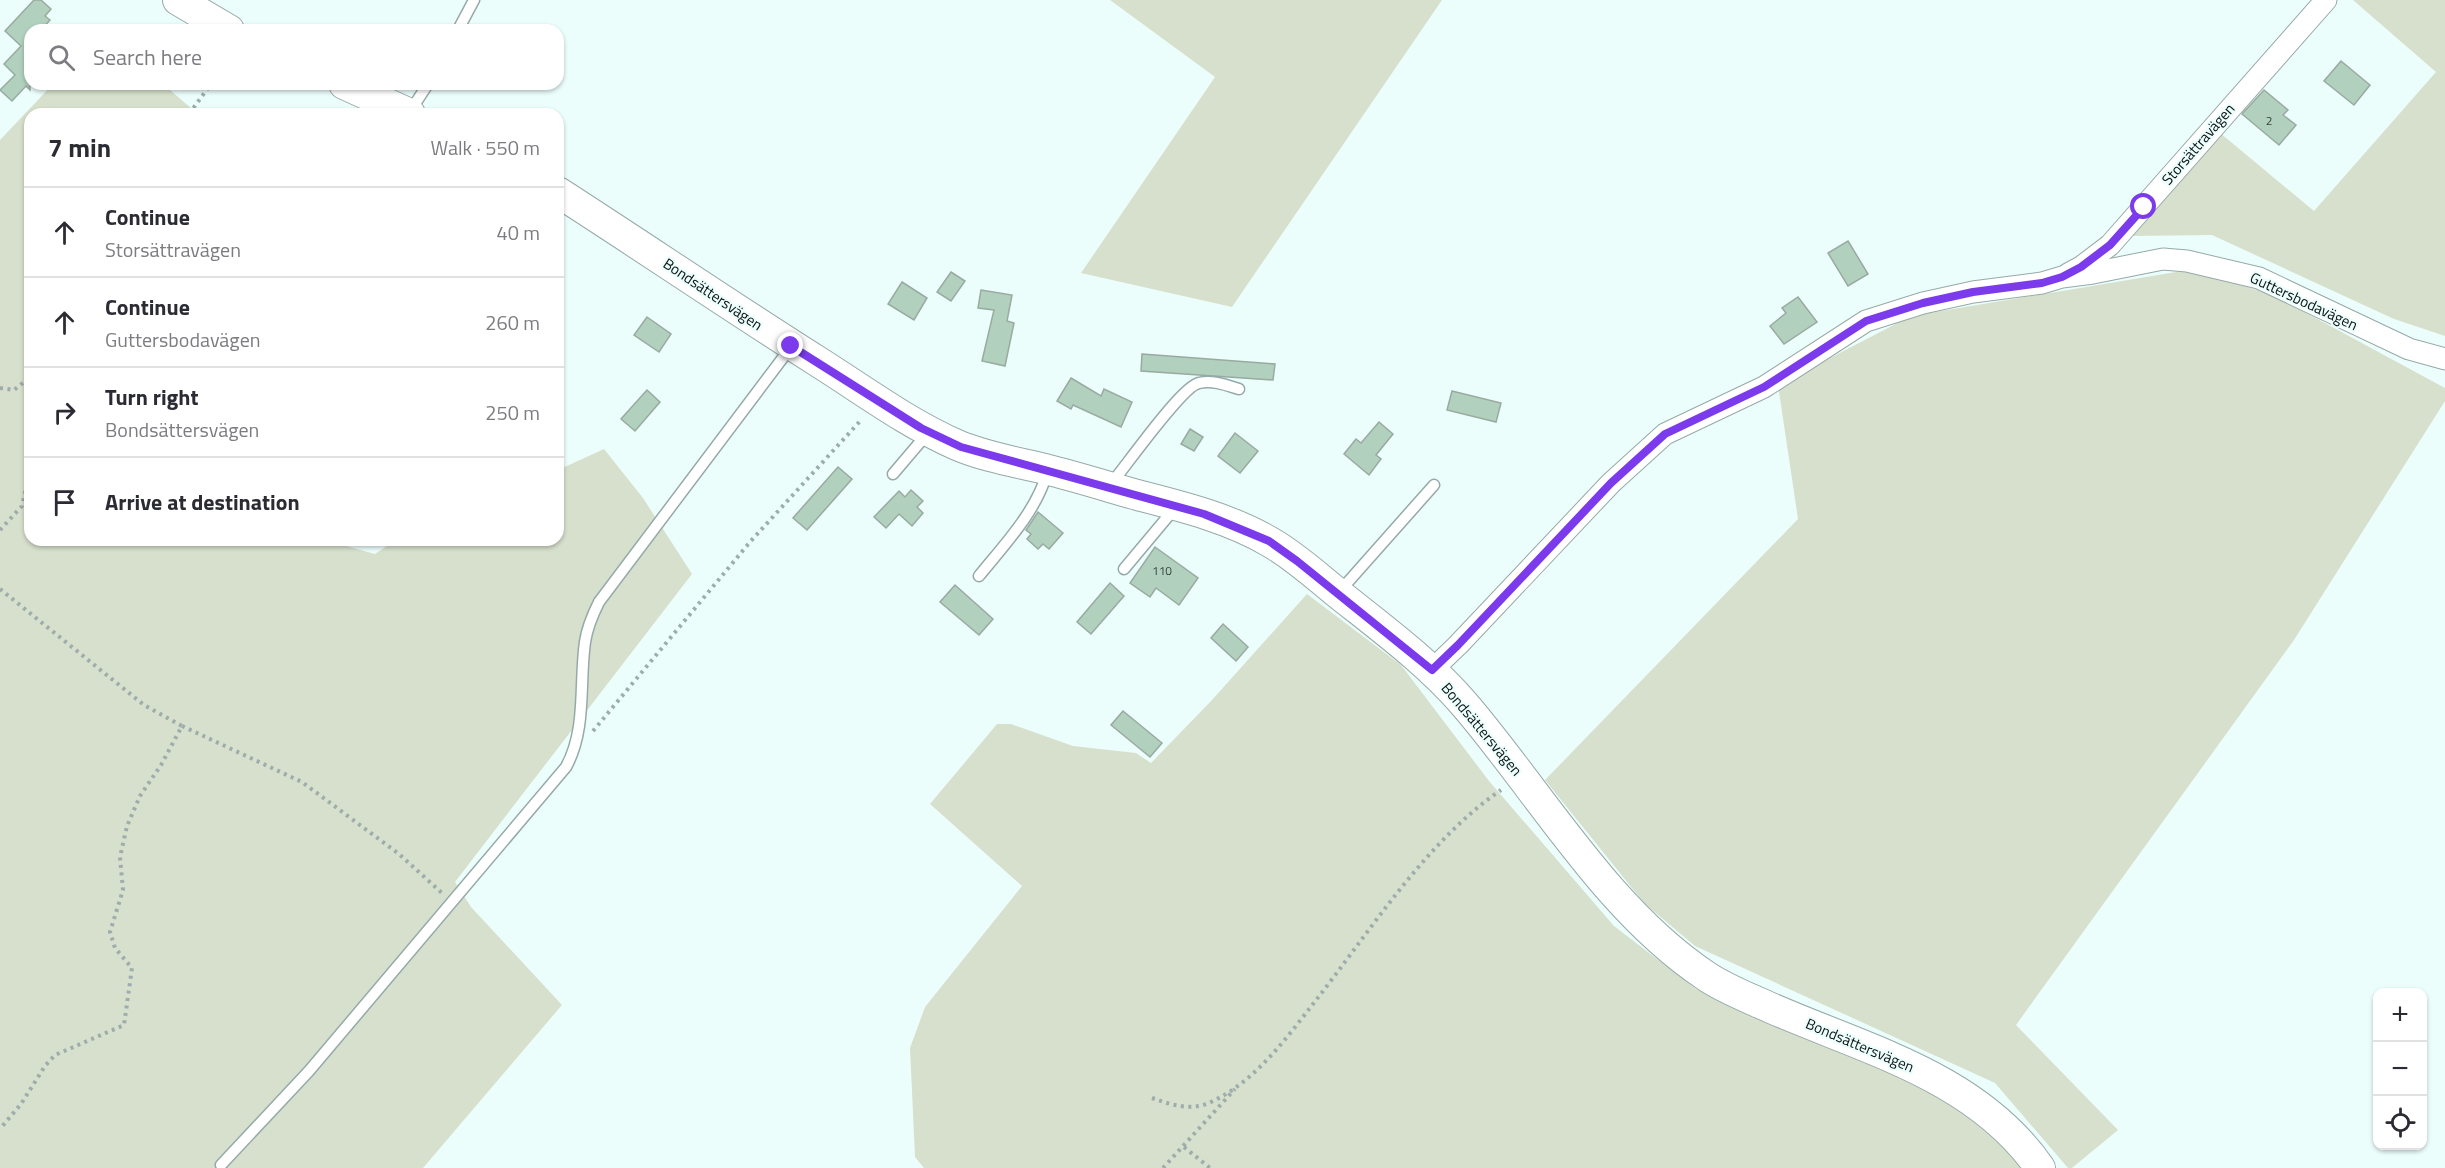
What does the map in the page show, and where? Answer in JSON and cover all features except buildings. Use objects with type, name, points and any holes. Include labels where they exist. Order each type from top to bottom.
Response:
[{"type":"street","points":[[178,0],[219,24]]},
{"type":"street","name":"Storsättravägen","points":[[2062,277],[2081,267],[2110,245],[2326,0]]},
{"type":"street","points":[[357,90],[396,108]]},
{"type":"street","name":"Bondsättersvägen","points":[[564,196],[791,346],[929,431],[961,447],[1204,514],[1269,541],[1338,593],[1432,670],[1464,704],[1568,837],[1639,920],[1701,973],[1749,998],[1809,1024],[1858,1041],[1938,1080],[1984,1109],[2008,1130],[2040,1168]]},
{"type":"street","name":"Guttersbodavägen","points":[[1432,670],[1515,586],[1611,483],[1665,434],[1764,387],[1866,321],[1923,303],[1973,292],[2042,283],[2062,277],[2163,259],[2221,267],[2259,278],[2409,349],[2445,359]]},
{"type":"lane","points":[[461,24],[474,0]]},
{"type":"lane","points":[[413,108],[424,90]]},
{"type":"lane","points":[[221,1165],[309,1071],[566,767],[573,755],[578,736],[584,681],[585,641],[599,602],[791,346]]},
{"type":"lane","points":[[1109,487],[1180,396],[1197,383],[1219,383],[1239,389]]},
{"type":"lane","points":[[893,474],[929,431]]},
{"type":"lane","points":[[979,576],[1024,518],[1042,489],[1048,470]]},
{"type":"lane","points":[[1338,593],[1434,485]]},
{"type":"lane","points":[[1124,569],[1177,506]]},
{"type":"path","points":[[193,108],[207,90]]},
{"type":"path","points":[[0,388],[14,390],[24,382]]},
{"type":"path","points":[[573,755],[750,542],[879,400]]},
{"type":"path","points":[[0,530],[22,506],[24,497]]},
{"type":"path","points":[[0,589],[144,705],[182,726],[302,782],[399,854],[453,902]]},
{"type":"path","points":[[0,1129],[21,1104],[45,1066],[55,1055],[124,1024],[132,968],[115,948],[110,932],[123,890],[120,857],[127,826],[140,796],[161,765],[182,726]]},
{"type":"path","points":[[1162,1168],[1184,1147],[1239,1085],[1281,1045],[1396,895],[1447,836],[1483,802],[1522,776]]},
{"type":"path","points":[[1152,1098],[1184,1108],[1211,1102],[1239,1085]]},
{"type":"path","points":[[1184,1147],[1210,1168]]},
{"type":"green space","points":[[1110,0],[1442,0],[1232,307],[1081,273],[1215,77]]},
{"type":"green space","points":[[2353,0],[2445,0],[2445,336],[2394,319],[2212,235],[2131,236],[2219,132],[2314,211],[2436,72]]},
{"type":"green space","points":[[47,90],[170,90],[191,108],[30,108]]},
{"type":"green space","points":[[24,115],[24,546],[346,546],[375,554],[387,546],[564,546],[564,467],[604,449],[643,498],[692,574],[455,882],[471,907],[562,1005],[423,1168],[0,1168],[0,140]]},
{"type":"green space","points":[[2194,269],[2275,296],[2445,388],[2445,401],[2294,640],[2016,1025],[2118,1130],[2072,1168],[2068,1168],[1995,1083],[1695,946],[1644,903],[1545,780],[1798,519],[1778,385],[1911,316]]},
{"type":"green space","points":[[1307,594],[1401,665],[1489,781],[1614,926],[1696,989],[1874,1059],[1971,1108],[2028,1168],[924,1168],[915,1157],[910,1048],[925,1007],[1022,886],[930,804],[997,724],[1011,724],[1073,746],[1136,753],[1151,763],[1212,700]]},
{"type":"route","points":[[791,346],[921,428],[961,447],[1204,514],[1269,541],[1432,670],[1540,560],[1611,483],[1639,455],[1665,434],[1764,387],[1866,321],[1923,303],[1973,292],[2042,283],[2062,277],[2081,267],[2110,245],[2144,207]]}]
